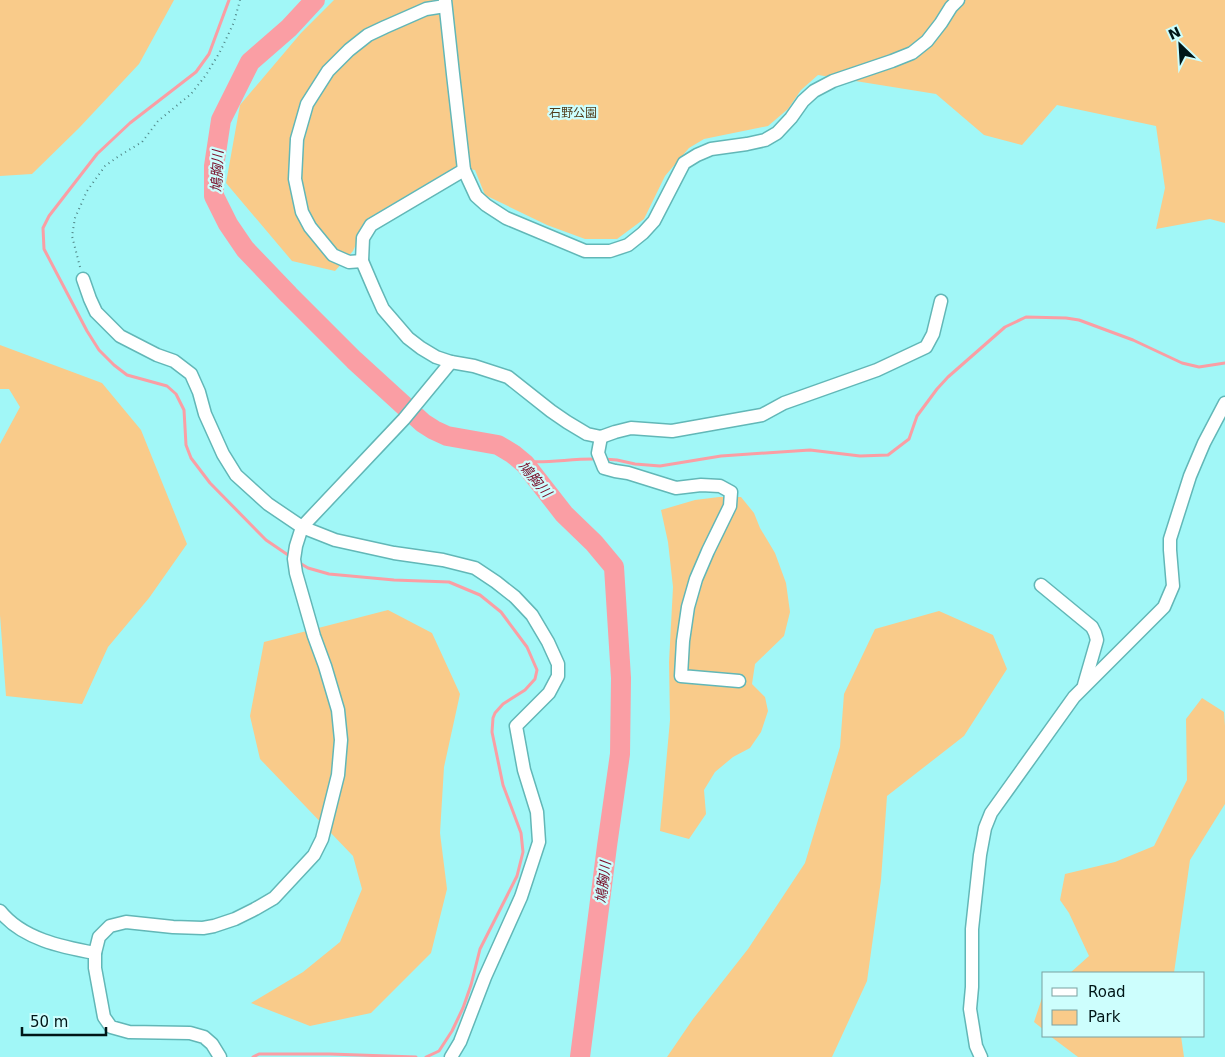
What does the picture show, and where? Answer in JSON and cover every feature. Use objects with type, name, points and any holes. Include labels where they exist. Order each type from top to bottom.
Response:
[{"type":"street","points":[[362,260],[349,262],[333,255],[310,227],[302,212],[295,179],[297,139],[307,104],[328,71],[349,50],[368,35],[385,26],[445,3],[464,170],[476,196],[506,218],[585,251],[610,251],[628,245],[654,221],[684,163],[711,149],[764,140],[777,132],[814,91],[833,81],[892,62],[912,53],[927,41],[941,23],[950,7],[958,0]]},
{"type":"street","points":[[464,170],[371,225],[363,238],[362,260],[383,309],[408,338],[421,348],[436,357],[508,377],[551,411],[587,434],[601,437],[631,428],[672,431],[762,415],[784,402],[877,370],[926,347],[933,334],[941,301]]},
{"type":"street","points":[[83,279],[96,312],[120,336],[157,355],[174,361],[191,374],[199,392],[205,414],[223,454],[236,475],[268,504],[302,527],[335,540],[394,553],[444,560],[475,568],[515,597],[532,615],[548,642],[558,664],[558,676],[549,693],[516,726],[524,770],[537,812],[539,842],[521,897],[484,977],[460,1042],[450,1057]]},
{"type":"street","points":[[220,1057],[212,1044],[204,1037],[190,1033],[129,1032],[112,1027],[104,1017],[96,968],[99,937],[110,926],[126,922],[203,928],[242,916],[274,898],[314,855],[322,839],[338,775],[341,740],[338,710],[296,573],[294,559],[296,546],[302,527],[404,419],[451,362]]},
{"type":"street","points":[[980,1057],[976,1046],[970,1010],[972,928],[985,828],[991,813],[1074,696],[1164,607],[1173,586],[1170,539],[1190,476],[1204,443],[1225,403]]},
{"type":"street","points":[[601,437],[598,453],[604,468],[628,473],[676,488],[701,485],[720,486],[730,492],[730,506],[696,579],[688,607],[681,676],[739,680]]},
{"type":"street","points":[[1041,585],[1092,627],[1095,633],[1096,640],[1084,687]]},
{"type":"street","points":[[2,918],[36,938],[96,953]]},
{"type":"path","points":[[83,279],[72,236],[75,218],[87,190],[105,166],[142,142],[158,121],[191,94],[221,50],[234,22],[240,0]]},
{"type":"green space","points":[[0,0],[174,0],[139,64],[79,128],[32,174],[0,176]]},
{"type":"green space","name":"石野公園","points":[[334,0],[1225,0],[1225,223],[1210,219],[1156,229],[1165,188],[1156,126],[1057,105],[1022,145],[984,135],[936,94],[818,75],[801,90],[788,109],[768,126],[704,139],[689,148],[665,176],[644,219],[617,239],[585,239],[547,225],[485,195],[475,170],[455,167],[367,219],[353,251],[335,271],[292,261],[226,183],[240,105],[301,33]]},
{"type":"green space","points":[[0,345],[102,383],[141,430],[187,544],[149,598],[108,647],[82,704],[6,696],[0,615],[0,444],[20,407],[9,389],[0,389]]},
{"type":"green space","points":[[741,497],[754,513],[760,528],[775,553],[786,583],[790,612],[784,636],[755,664],[752,684],[765,697],[768,711],[761,732],[750,748],[733,757],[715,772],[704,790],[706,814],[689,839],[660,831],[670,720],[669,662],[673,587],[668,542],[661,510],[695,500]]},
{"type":"green space","points":[[388,610],[432,633],[460,694],[444,767],[440,833],[447,889],[431,953],[371,1013],[310,1026],[251,1003],[303,972],[340,942],[362,889],[353,856],[260,759],[250,716],[264,642]]},
{"type":"green space","points":[[939,611],[993,635],[1007,669],[964,736],[887,796],[881,880],[867,981],[832,1057],[667,1057],[693,1019],[748,949],[805,863],[840,747],[844,694],[875,629]]},
{"type":"green space","points":[[1202,698],[1224,712],[1225,804],[1190,860],[1174,972],[1071,972],[1089,956],[1069,913],[1060,900],[1065,874],[1115,862],[1154,846],[1187,780],[1186,719]]},
{"type":"green space","points":[[1042,998],[1042,1028],[1034,1022]]},
{"type":"green space","points":[[1051,1037],[1181,1037],[1184,1057],[1078,1057]]},
{"type":"waterway","points":[[229,0],[209,54],[196,72],[130,123],[97,154],[49,216],[43,228],[44,249],[99,350],[127,375],[167,386],[176,394],[184,410],[186,445],[191,458],[210,483],[266,540],[291,557]]},
{"type":"waterway","name":"鳩胸川","points":[[315,0],[289,28],[250,62],[221,120],[214,166],[214,196],[228,224],[245,249],[289,295],[354,360],[423,423],[447,436],[498,445],[513,454],[525,464],[564,514],[594,543],[614,567],[621,678],[620,754],[580,1057]]},
{"type":"waterway","points":[[604,459],[660,466],[721,456],[810,450],[860,456],[888,455],[909,439],[917,416],[948,377],[1005,327],[1026,317],[1079,320],[1133,340],[1182,363],[1199,367],[1225,363]]},
{"type":"waterway","points":[[522,461],[598,459]]},
{"type":"waterway","points":[[298,562],[308,568],[329,574],[394,580],[449,582],[480,595],[501,612],[527,647],[537,670],[535,679],[525,690],[503,704],[493,718],[492,732],[503,785],[521,833],[523,852],[517,876],[480,949],[471,985],[452,1031],[439,1051],[426,1057]]},
{"type":"waterway","points":[[253,1057],[259,1054],[416,1057]]}]
